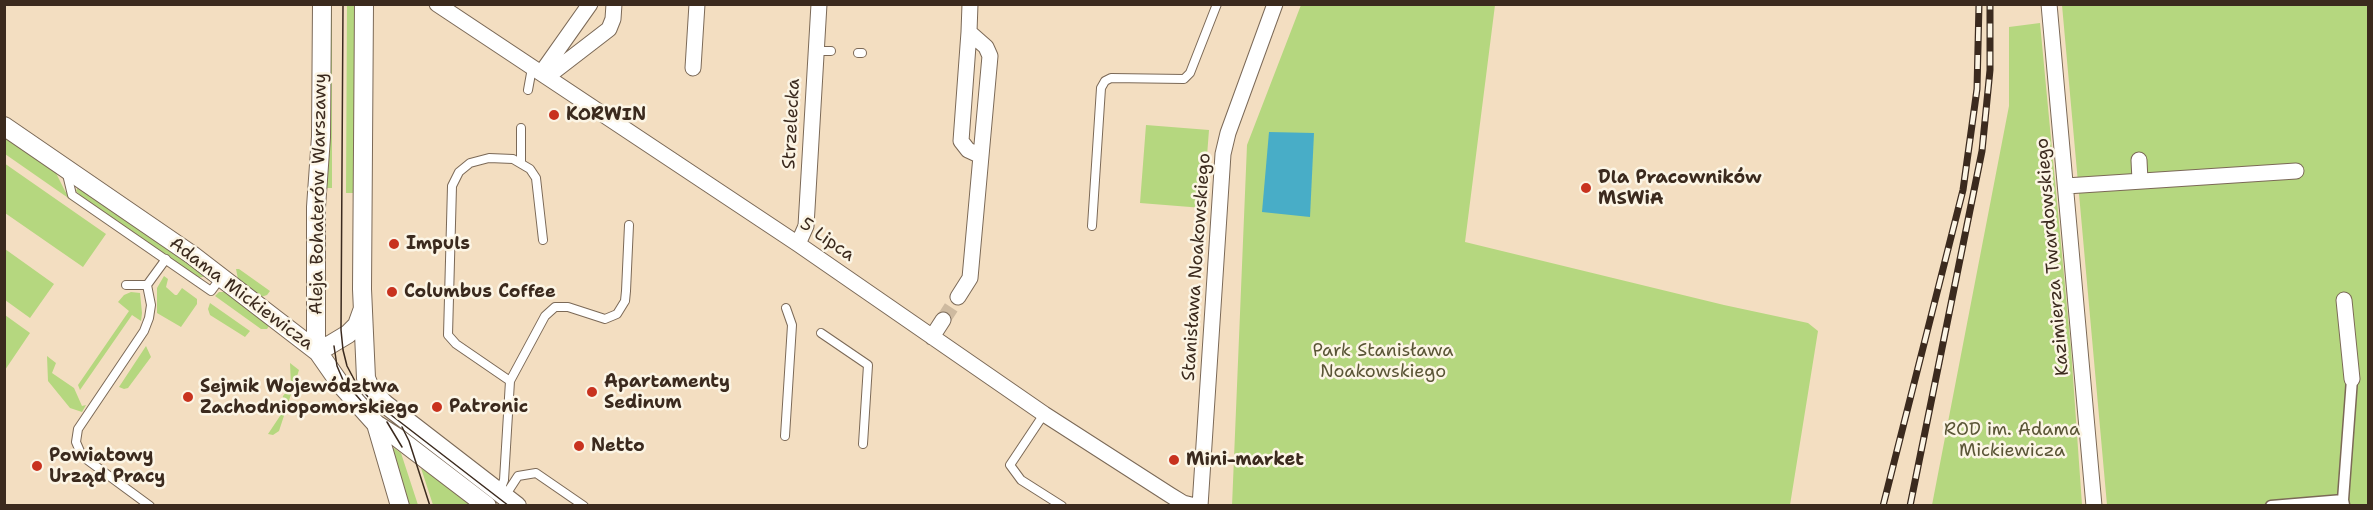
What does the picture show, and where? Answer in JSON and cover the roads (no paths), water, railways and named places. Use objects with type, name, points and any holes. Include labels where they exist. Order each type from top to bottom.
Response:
[{"type":"street","name":"Aleja Bohaterów Warszawy","points":[[318,352],[316,207],[321,137],[322,4]]},
{"type":"street","points":[[364,4],[363,307],[365,373],[369,386],[385,404],[501,501]]},
{"type":"street","name":"5 Lipca","points":[[438,4],[798,244],[1044,414],[1183,503],[1195,506]]},
{"type":"street","points":[[541,71],[590,4]]},
{"type":"street","points":[[541,71],[609,29],[613,19],[614,4]]},
{"type":"street","points":[[693,68],[697,4]]},
{"type":"street","name":"Strzelecka","points":[[798,244],[806,226],[824,51],[819,4]]},
{"type":"street","points":[[970,4],[962,141],[969,150],[981,156]]},
{"type":"street","name":"Stanisława Noakowskiego","points":[[1200,506],[1223,154],[1228,133],[1275,4]]},
{"type":"street","name":"Kazimierza Twardowskiego","points":[[2049,4],[2094,506]]},
{"type":"street","points":[[958,297],[970,278],[990,56],[986,47],[969,32]]},
{"type":"street","name":"Adama Mickiewicza","points":[[4,126],[143,220],[318,352],[341,386],[376,424],[501,501]]},
{"type":"street","points":[[2139,160],[2140,181]]},
{"type":"street","points":[[2067,186],[2296,171]]},
{"type":"street","points":[[2271,506],[2344,503],[2352,379],[2344,300]]},
{"type":"street","points":[[318,352],[342,339],[354,328],[363,307]]},
{"type":"street","points":[[932,337],[943,320]]},
{"type":"street","points":[[376,424],[400,506]]},
{"type":"lane","points":[[1092,226],[1101,88],[1105,81],[1111,78],[1184,79],[1191,73],[1217,4]]},
{"type":"lane","points":[[528,90],[541,71]]},
{"type":"lane","points":[[521,128],[521,163]]},
{"type":"lane","points":[[510,381],[456,344],[448,335],[452,186],[459,172],[470,163],[480,159],[501,158],[521,163],[536,178],[543,240]]},
{"type":"lane","points":[[66,169],[72,195],[211,291],[221,277]]},
{"type":"lane","points":[[501,501],[510,381],[545,316],[555,307],[568,307],[605,320],[617,314],[625,301],[629,225]]},
{"type":"lane","points":[[150,506],[82,456],[76,442],[78,429],[144,331],[151,305],[147,285],[166,259]]},
{"type":"lane","points":[[126,285],[147,285]]},
{"type":"lane","points":[[785,436],[792,326],[786,308]]},
{"type":"lane","points":[[821,333],[868,365],[863,444]]},
{"type":"lane","points":[[1044,414],[1010,465],[1021,480],[1062,506]]},
{"type":"lane","points":[[501,501],[518,476],[536,473],[584,506]]},
{"type":"water","points":[[1269,132],[1314,133],[1310,217],[1262,212]]},
{"type":"tunnel","points":[[943,320],[958,297]]},
{"type":"tram line","points":[[343,4],[341,330],[347,366],[356,383],[369,398],[509,506]]},
{"type":"tram line","points":[[334,346],[337,366],[343,380],[363,403]]},
{"type":"tram line","points":[[387,422],[402,447]]},
{"type":"tram line","points":[[402,427],[409,441],[430,506]]},
{"type":"railway","points":[[1883,506],[1963,190],[1977,89],[1979,4]]},
{"type":"railway","points":[[1910,506],[1982,151],[1990,70],[1990,4]]},
{"type":"place","name":"KORWIN","points":[[554,115]]},
{"type":"place","name":"Dla Pracowników MSWiA","points":[[1586,188]]},
{"type":"place","name":"Impuls","points":[[394,244]]},
{"type":"place","name":"Columbus Coffee","points":[[392,292]]},
{"type":"place","name":"Apartamenty Sedinum","points":[[592,392]]},
{"type":"place","name":"Sejmik Województwa Zachodniopomorskiego","points":[[188,397]]},
{"type":"place","name":"Patronic","points":[[437,407]]},
{"type":"place","name":"Netto","points":[[579,446]]},
{"type":"place","name":"Mini-market","points":[[1174,460]]},
{"type":"place","name":"Powiatowy Urząd Pracy","points":[[37,466]]},
{"type":"park label","name":"Park Stanisława Noakowskiego","points":[[1383,361]]},
{"type":"park label","name":"ROD im. Adama Mickiewicza","points":[[2012,440]]}]
